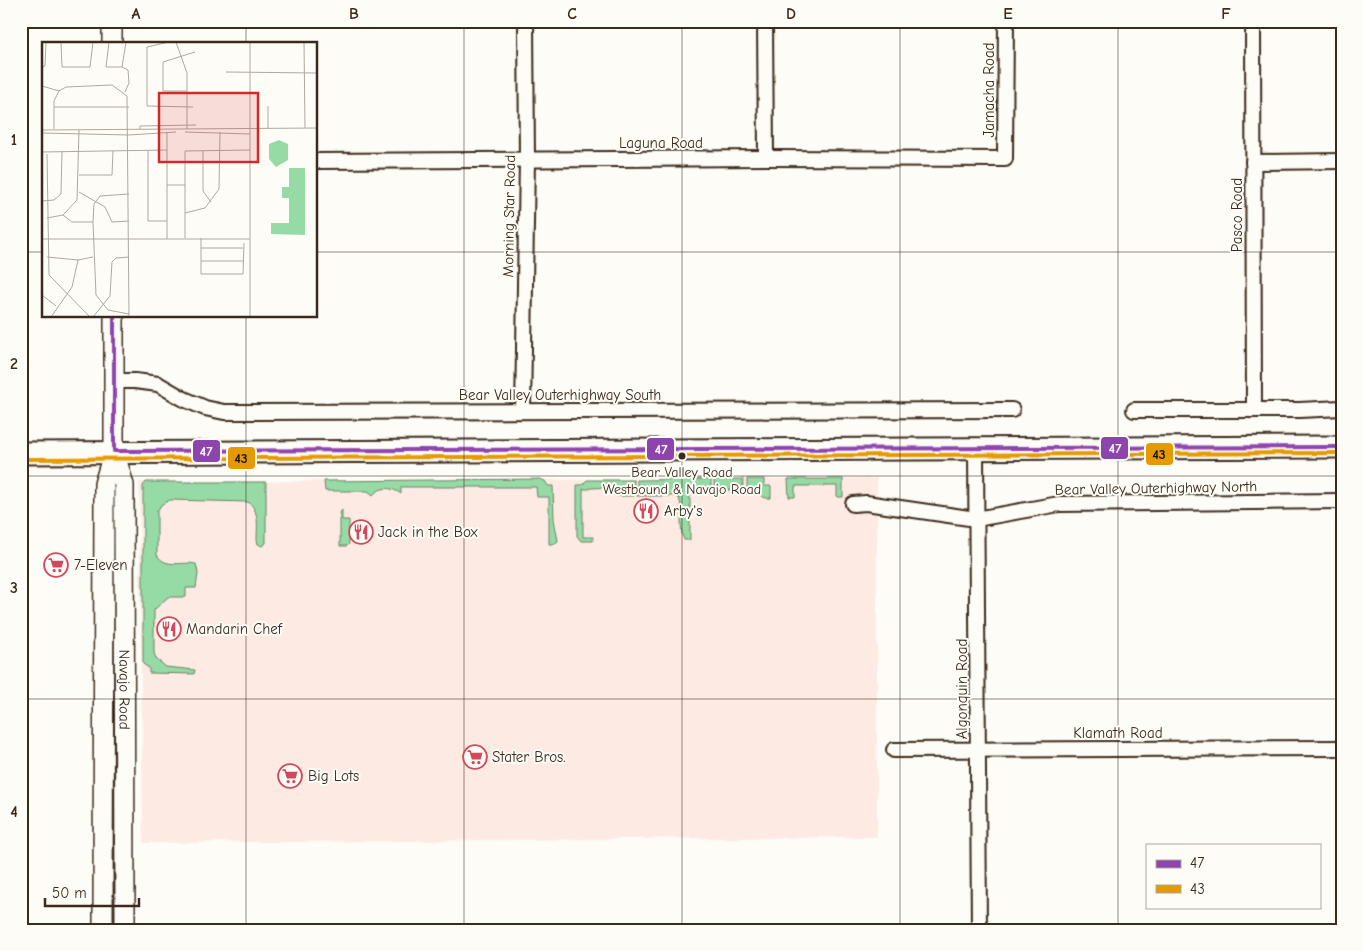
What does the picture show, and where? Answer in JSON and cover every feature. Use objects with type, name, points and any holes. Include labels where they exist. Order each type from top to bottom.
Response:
[{"type":"main road","points":[[112,21],[112,42]]},
{"type":"main road","name":"Navajo Road","points":[[114,318],[114,451],[124,485],[125,930]]},
{"type":"main road","points":[[21,453],[114,451],[1342,447]]},
{"type":"main road","name":"Navajo Road","points":[[104,930],[104,484],[114,451]]},
{"type":"street","name":"Morning Star Road","points":[[523,411],[527,160],[526,21]]},
{"type":"street","points":[[765,21],[766,158]]},
{"type":"street","name":"Jamacha Road","points":[[1005,159],[1006,21]]},
{"type":"street","name":"Pasco Road","points":[[1253,21],[1254,409]]},
{"type":"street","name":"Laguna Road","points":[[318,161],[766,158],[1005,159]]},
{"type":"street","points":[[1253,162],[1342,161]]},
{"type":"street","name":"Bear Valley Outerhighway South","points":[[114,381],[158,384],[184,400],[205,408],[224,412],[1012,410]]},
{"type":"street","points":[[1134,410],[1342,408]]},
{"type":"street","name":"Algonquin Road","points":[[976,449],[979,930]]},
{"type":"street","name":"Bear Valley Outerhighway North","points":[[853,504],[866,503],[976,519],[1059,504],[1342,502]]},
{"type":"street","name":"Klamath Road","points":[[894,750],[1342,748]]},
{"type":"shaded area","points":[[877,478],[877,837],[143,843],[139,482]]},
{"type":"green space","points":[[540,479],[545,481],[548,486],[553,486],[554,519],[558,541],[554,544],[549,544],[549,497],[537,497],[536,487],[401,487],[401,494],[394,490],[383,489],[373,495],[368,491],[325,491],[324,481]]},
{"type":"green space","points":[[711,479],[711,490],[690,490],[690,540],[684,540],[682,535],[679,498],[673,496],[637,496],[637,480]]},
{"type":"green space","points":[[714,479],[743,479],[743,490],[714,490]]},
{"type":"green space","points":[[747,479],[764,479],[764,486],[771,486],[771,498],[762,497],[756,490],[747,490]]},
{"type":"green space","points":[[788,479],[843,479],[843,497],[837,497],[837,486],[795,486],[795,497],[789,497]]},
{"type":"green space","points":[[587,480],[634,480],[634,496],[616,496],[616,487],[583,489],[583,537],[593,537],[593,541],[581,541],[577,536],[577,485],[582,485]]},
{"type":"green space","points":[[146,482],[266,482],[266,543],[262,546],[258,544],[257,540],[256,514],[252,505],[248,502],[170,500],[162,504],[157,511],[157,555],[165,562],[196,564],[198,573],[196,588],[186,588],[186,597],[168,597],[154,610],[154,653],[156,659],[166,667],[195,670],[194,674],[149,673],[149,668],[143,664],[143,486]]},
{"type":"green space","points":[[342,510],[342,520],[349,520],[349,544],[347,546],[340,546],[340,513]]},
{"type":"transit line","name":"47","points":[[114,318],[114,451],[1342,447]]},
{"type":"transit line","name":"43","points":[[21,459],[1342,453]]},
{"type":"place","name":"Bear Valley Road Westbound & Navajo Road","points":[[682,456]]},
{"type":"place","name":"Arby's","points":[[646,511]]},
{"type":"place","name":"Jack in the Box","points":[[361,532]]},
{"type":"place","name":"7-Eleven","points":[[56,565]]},
{"type":"place","name":"Mandarin Chef","points":[[169,629]]},
{"type":"place","name":"Stater Bros.","points":[[475,757]]},
{"type":"place","name":"Big Lots","points":[[290,776]]}]
